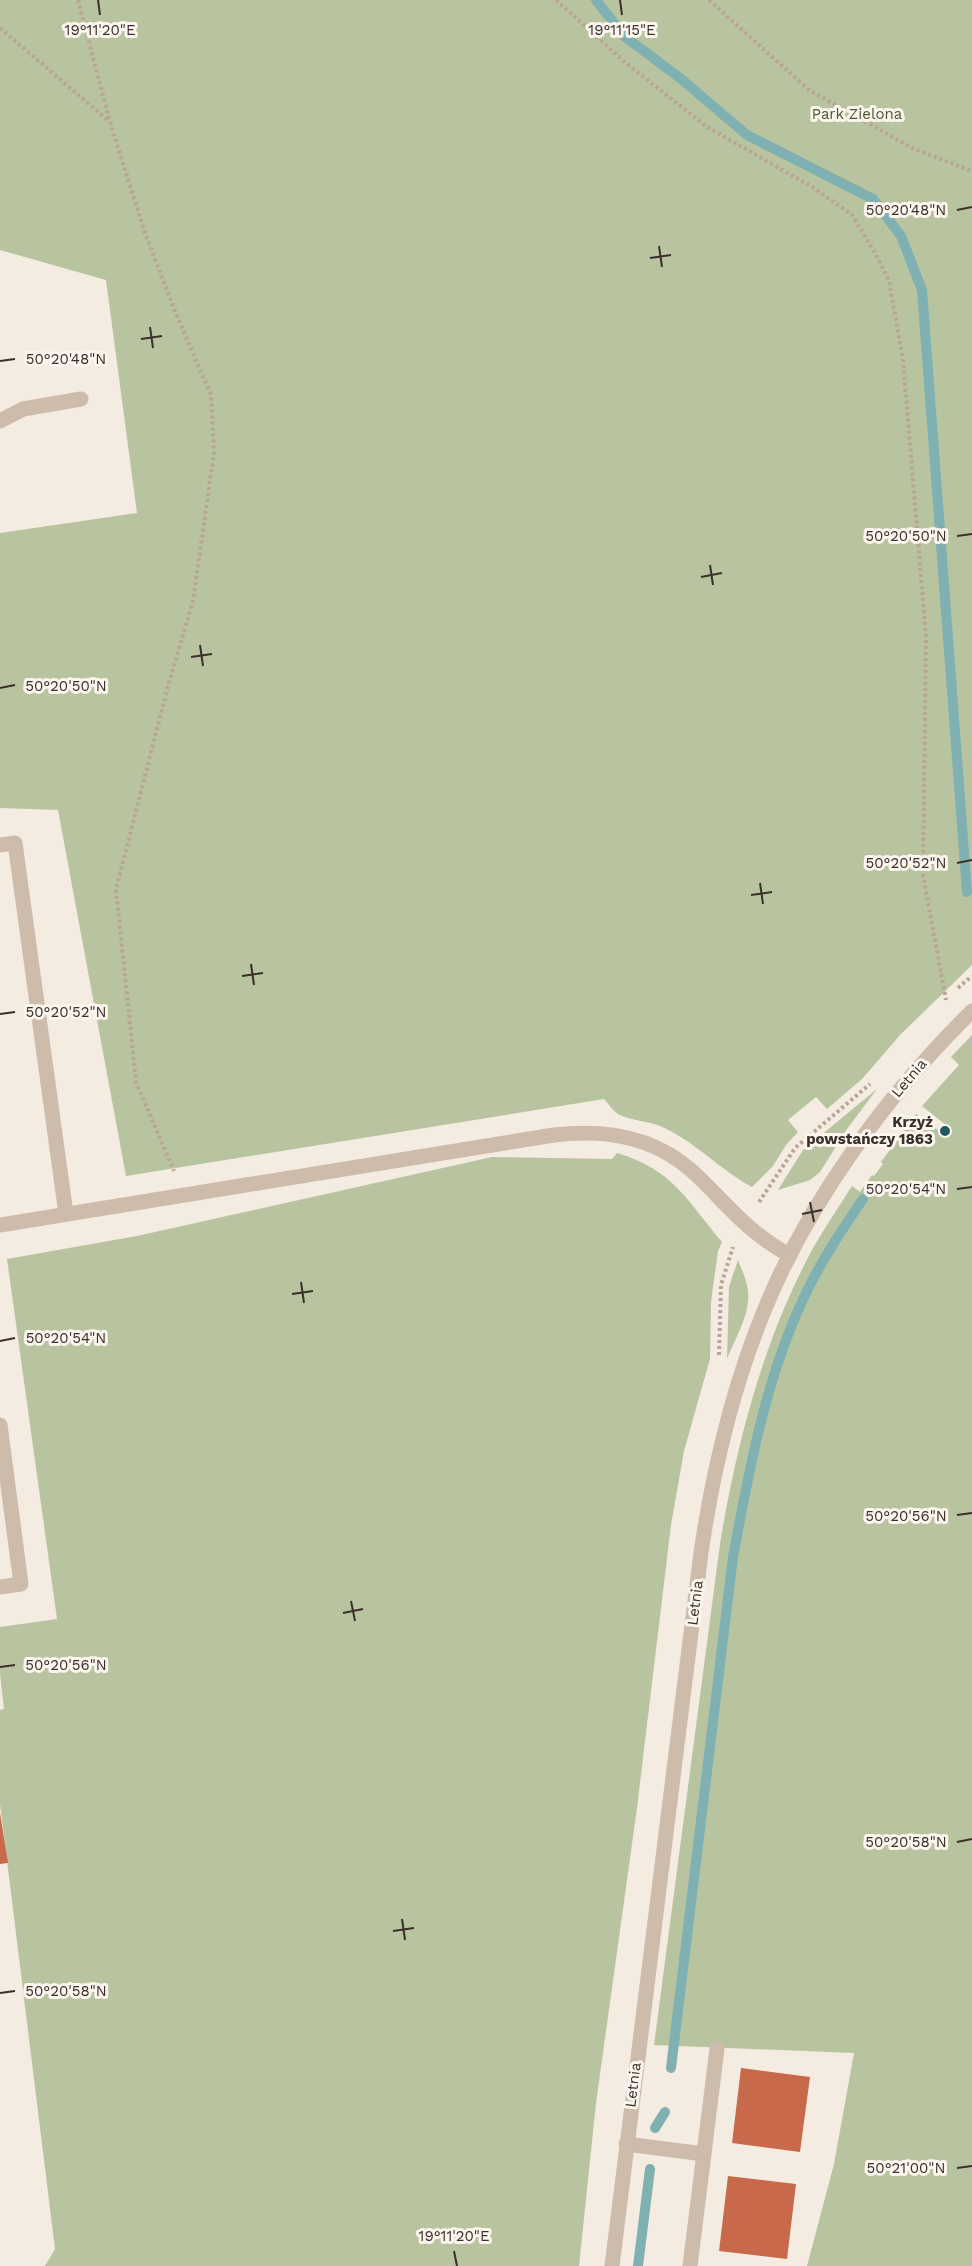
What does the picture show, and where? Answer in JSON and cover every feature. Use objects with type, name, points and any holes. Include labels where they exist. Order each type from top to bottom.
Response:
[{"type":"street","points":[[0,421],[23,409],[81,399]]},
{"type":"street","points":[[0,845],[15,843],[66,1214]]},
{"type":"street","name":"Letnia","points":[[612,2266],[696,1591],[714,1476],[740,1377],[764,1312],[790,1255],[839,1174],[882,1112],[923,1061],[972,1011]]},
{"type":"street","points":[[0,1225],[589,1131],[639,1139],[671,1155],[692,1171],[746,1225],[790,1255]]},
{"type":"street","points":[[0,1425],[21,1584],[0,1587]]},
{"type":"street","points":[[690,2266],[717,2049]]},
{"type":"street","points":[[626,2144],[704,2154]]},
{"type":"path","points":[[78,0],[110,122],[145,233],[211,395],[214,453],[193,601],[168,686],[116,889],[136,1082],[185,1196]]},
{"type":"path","points":[[556,0],[626,63],[707,127],[814,188],[852,215],[889,281],[903,360],[926,637],[923,875],[946,1000]]},
{"type":"path","points":[[709,0],[809,90],[914,149],[972,171]]},
{"type":"path","points":[[0,28],[110,122]]},
{"type":"path","points":[[939,1007],[972,976]]},
{"type":"path","points":[[767,1189],[790,1152],[803,1138],[877,1076]]},
{"type":"green space","name":"Park Zielona","points":[[0,0],[972,0],[972,965],[900,1035],[863,1078],[827,1109],[816,1097],[788,1120],[798,1132],[786,1145],[773,1166],[752,1187],[673,1132],[655,1124],[618,1114],[604,1099],[126,1176],[58,810],[0,808],[0,533],[137,513],[106,280],[0,250]]},
{"type":"green space","points":[[972,1035],[972,2266],[807,2266],[834,2164],[854,2053],[654,2045],[720,1544],[735,1467],[754,1392],[795,1283],[813,1248],[852,1186],[860,1192],[883,1164],[881,1162],[916,1114],[946,1136],[951,1129],[922,1106],[959,1065],[951,1057]]},
{"type":"green space","points":[[877,1089],[847,1129],[820,1172],[810,1180],[778,1190],[803,1150]]},
{"type":"green space","points":[[617,1153],[653,1168],[678,1188],[722,1242],[718,1251],[711,1302],[710,1359],[684,1451],[671,1525],[637,1808],[596,2103],[579,2266],[45,2266],[55,2249],[0,1804],[0,1710],[4,1709],[0,1674],[0,1627],[57,1619],[7,1259],[137,1236],[492,1157],[612,1159]]},
{"type":"green space","points":[[738,1260],[747,1283],[747,1308],[742,1326],[727,1359],[729,1287]]},
{"type":"building","points":[[0,1813],[8,1863],[0,1864]]},
{"type":"building","points":[[741,2068],[810,2077],[800,2152],[732,2143]]},
{"type":"building","points":[[728,2176],[796,2184],[787,2259],[719,2251]]},
{"type":"waterway","points":[[596,0],[624,36],[680,78],[747,135],[873,199],[901,236],[922,290],[967,892]]},
{"type":"waterway","points":[[671,2068],[733,1557],[753,1453],[771,1384],[795,1317],[822,1263],[863,1199]]},
{"type":"waterway","points":[[655,2128],[665,2112]]},
{"type":"waterway","points":[[638,2266],[650,2169]]},
{"type":"place","name":"Krzyż powstańczy 1863","points":[[945,1131]]}]
